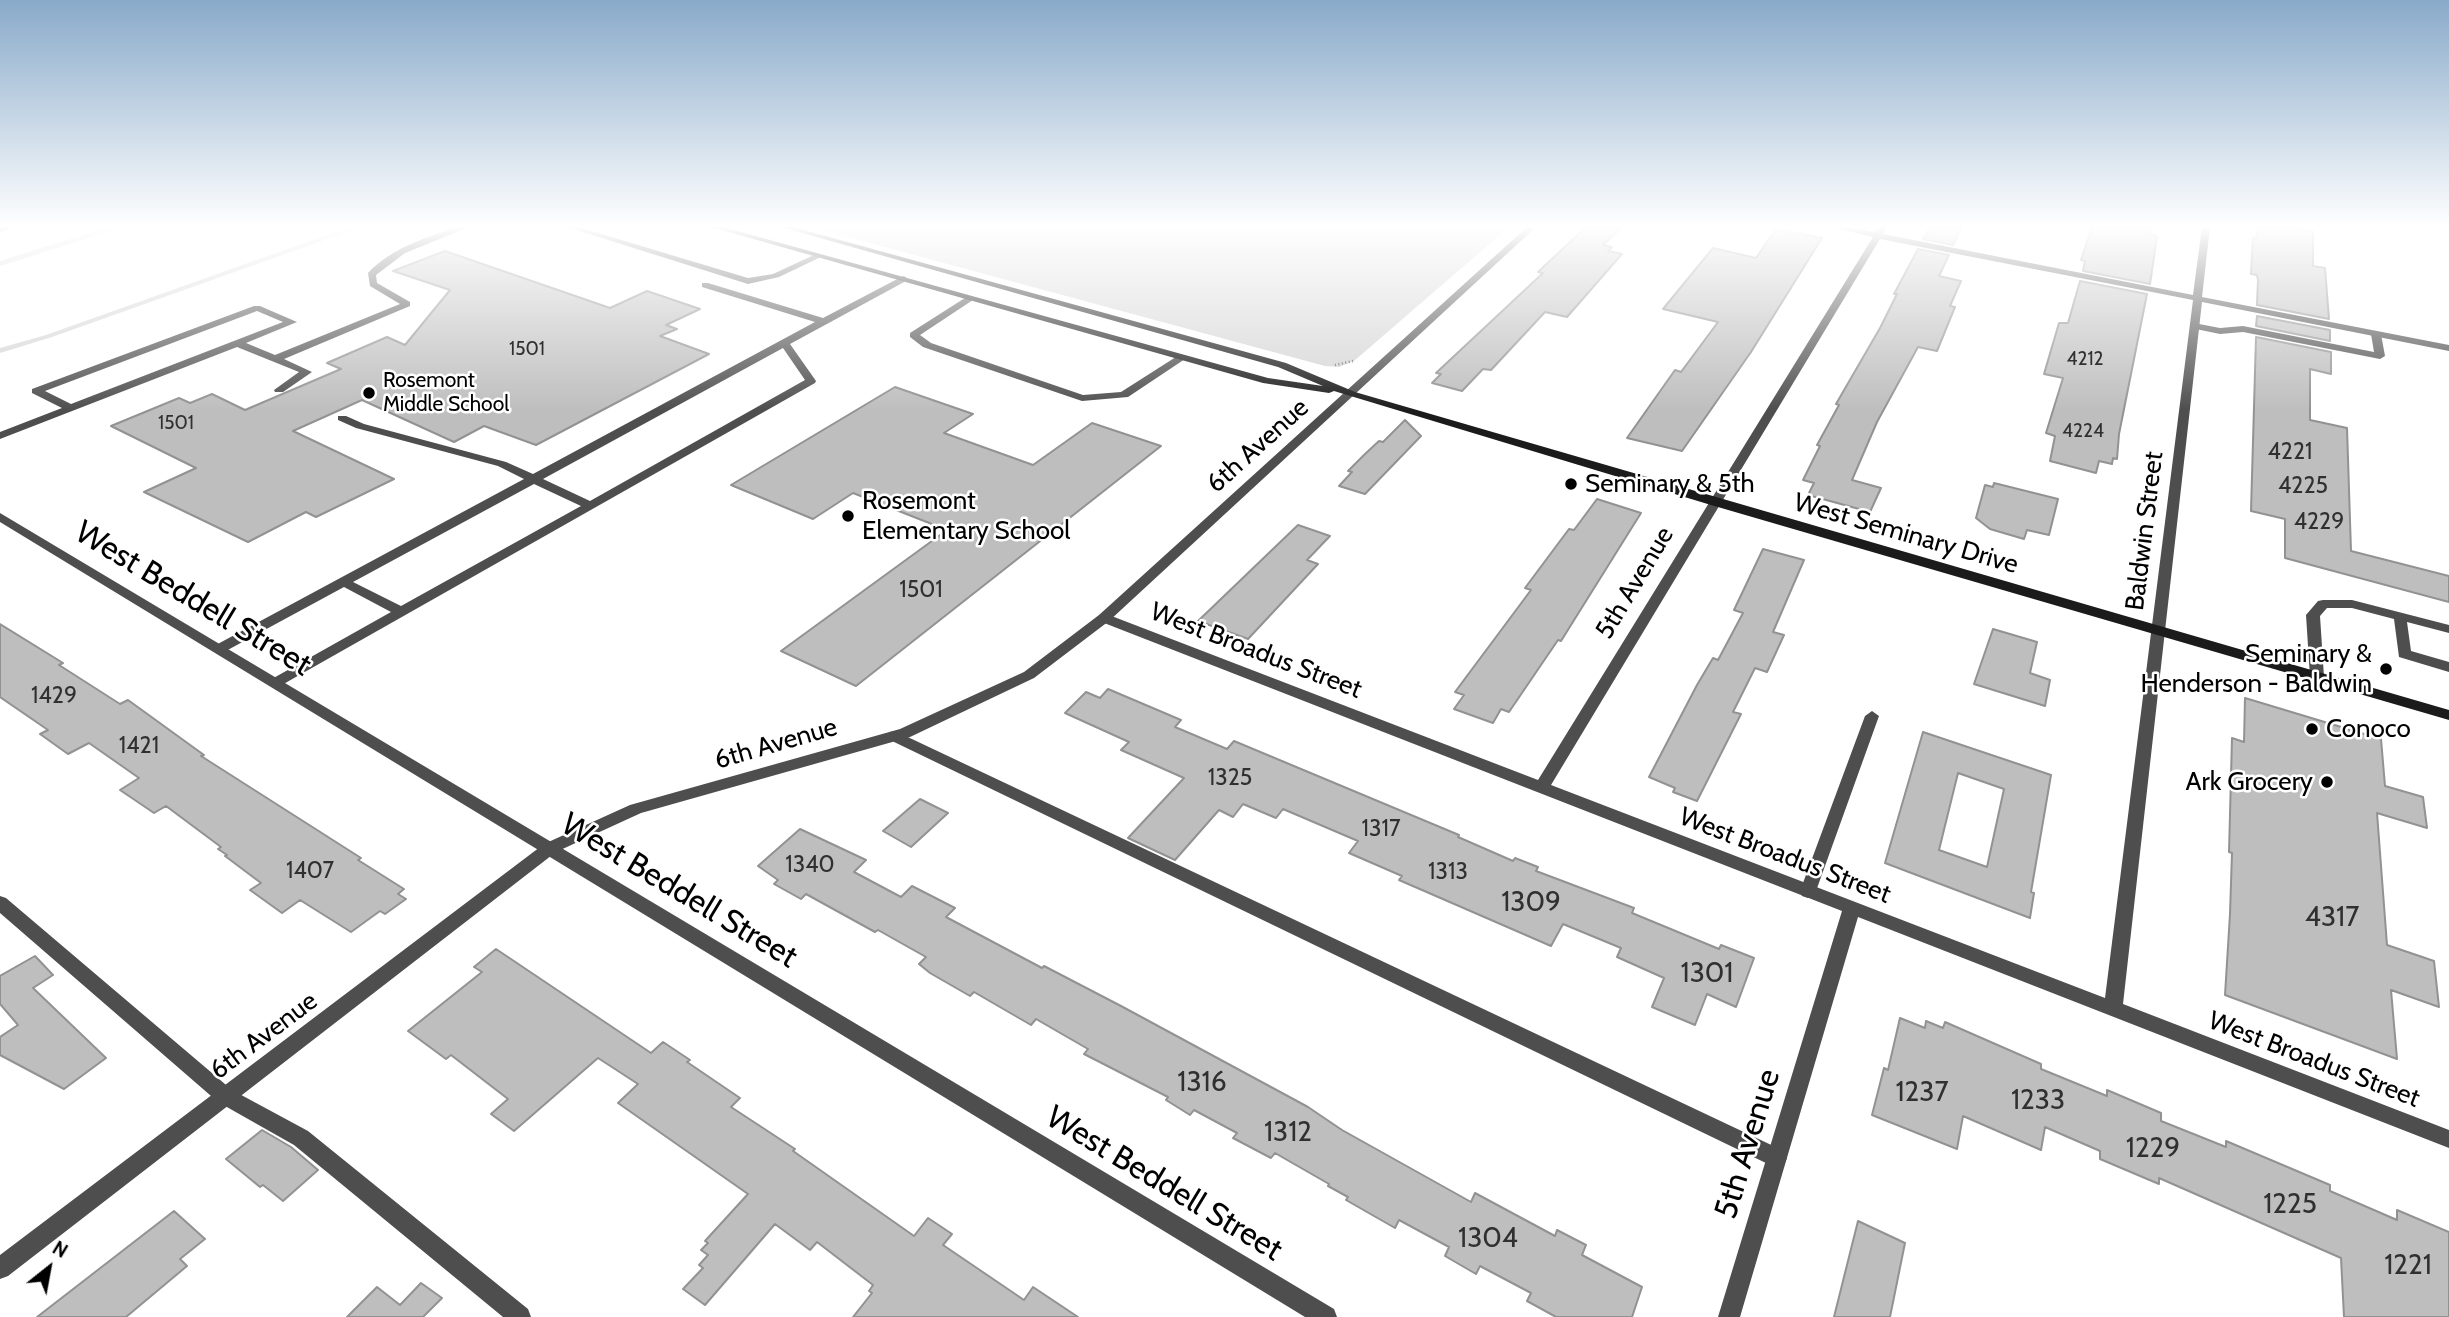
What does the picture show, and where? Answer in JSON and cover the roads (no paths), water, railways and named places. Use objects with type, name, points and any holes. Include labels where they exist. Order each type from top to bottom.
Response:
[{"type":"main road","name":"West Seminary Drive","points":[[937,288],[1267,381],[1351,394]]},
{"type":"main road","name":"West Seminary Drive","points":[[1012,288],[1282,365],[1351,394],[2449,715]]},
{"type":"street","points":[[275,359],[407,304],[381,288]]},
{"type":"street","points":[[716,288],[824,322]]},
{"type":"street","points":[[219,649],[886,288]]},
{"type":"street","name":"6th Avenue","points":[[0,1268],[550,848],[636,809],[895,736],[985,698],[1029,675],[1104,618],[1465,288]]},
{"type":"street","name":"5th Avenue","points":[[1541,788],[1845,288]]},
{"type":"street","points":[[2148,288],[2449,348]]},
{"type":"street","name":"Baldwin Street","points":[[2113,1009],[2198,288]]},
{"type":"street","points":[[971,298],[914,335],[927,345],[1082,398],[1124,395],[1183,357]]},
{"type":"street","points":[[0,436],[292,322],[257,308],[36,391],[70,408]]},
{"type":"street","points":[[2194,326],[2220,331],[2244,329],[2380,356],[2376,334]]},
{"type":"street","points":[[237,343],[307,372],[279,390]]},
{"type":"street","points":[[275,683],[811,381],[785,344]]},
{"type":"street","points":[[342,418],[360,426],[502,464],[591,506]]},
{"type":"street","name":"West Beddell Street","points":[[2,520],[1326,1317]]},
{"type":"street","points":[[344,582],[401,612]]},
{"type":"street","points":[[2318,677],[2313,615],[2323,604],[2352,604],[2449,629]]},
{"type":"street","points":[[2400,616],[2404,654],[2449,667]]},
{"type":"street","name":"West Broadus Street","points":[[1104,618],[2449,1139]]},
{"type":"street","points":[[1808,891],[1872,716]]},
{"type":"street","points":[[895,736],[1777,1158]]},
{"type":"street","points":[[0,903],[225,1096],[301,1138],[520,1317]]},
{"type":"street","name":"5th Avenue","points":[[1729,1317],[1852,908]]},
{"type":"place","name":"Rosemont Middle School","points":[[369,393]]},
{"type":"place","name":"Seminary & 5th","points":[[1571,484]]},
{"type":"place","name":"Rosemont Elementary School","points":[[848,516]]},
{"type":"place","name":"Seminary & Henderson - Baldwin","points":[[2386,669]]},
{"type":"place","name":"Conoco","points":[[2312,729]]},
{"type":"place","name":"Ark Grocery","points":[[2327,782]]}]
